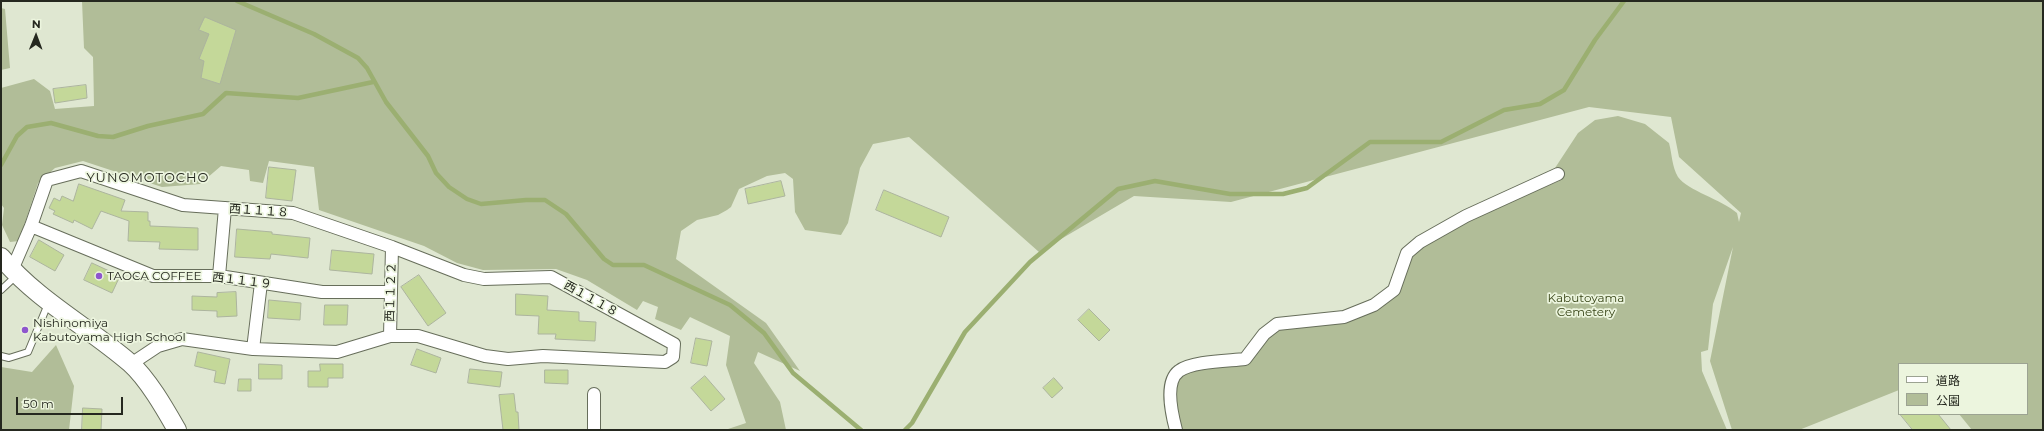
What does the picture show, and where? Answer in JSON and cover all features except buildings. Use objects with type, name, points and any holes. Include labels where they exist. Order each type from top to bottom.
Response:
[{"type":"main road","points":[[10,267],[48,303],[131,364],[161,402],[177,430]]},
{"type":"street","name":"西１１１８","points":[[10,267],[31,226],[47,180],[80,171],[183,205],[293,213],[392,247],[464,275],[484,278],[551,277],[674,344],[673,357],[665,362],[544,356],[508,359],[485,356],[418,336],[390,336],[337,352],[253,350],[182,339],[158,346],[131,364]]},
{"type":"street","points":[[1176,430],[1170,403],[1172,382],[1179,371],[1194,366],[1245,359],[1264,334],[1277,324],[1344,317],[1374,305],[1394,290],[1407,253],[1420,242],[1466,216],[1558,174]]},
{"type":"street","points":[[219,276],[225,208]]},
{"type":"street","name":"西１１１９","points":[[31,226],[153,276],[219,276],[322,292],[391,292]]},
{"type":"street","name":"西１１２２","points":[[390,336],[392,247]]},
{"type":"street","points":[[253,350],[261,283]]},
{"type":"street","points":[[594,394],[594,430]]},
{"type":"lane","points":[[1,290],[10,267]]},
{"type":"lane","points":[[1,356],[8,358],[28,352],[48,303]]},
{"type":"green space","name":"Kabutoyama Cemetery","points":[[82,1],[2043,1],[2043,430],[1972,430],[1960,415],[2028,415],[2028,363],[1898,363],[1898,390],[1799,430],[1732,430],[1710,361],[1733,247],[1713,304],[1708,350],[1701,352],[1702,371],[1727,430],[1183,430],[1175,402],[1177,388],[1182,375],[1195,371],[1246,364],[1268,337],[1280,329],[1377,309],[1399,293],[1406,269],[1413,255],[1425,246],[1467,220],[1559,181],[1563,175],[1555,168],[1578,133],[1595,120],[1618,116],[1645,124],[1669,143],[1674,169],[1678,177],[1689,187],[1722,203],[1737,213],[1739,222],[1741,213],[1679,157],[1671,117],[1589,107],[1231,202],[1134,196],[1039,252],[909,137],[873,144],[860,168],[848,223],[841,235],[805,230],[795,212],[793,179],[785,173],[767,176],[739,189],[731,207],[727,210],[718,215],[697,220],[681,231],[676,259],[766,323],[800,371],[758,352],[754,363],[780,402],[786,430],[725,430],[746,423],[726,365],[730,336],[690,317],[681,330],[655,319],[658,307],[643,301],[637,310],[587,280],[556,269],[483,270],[457,263],[424,246],[319,210],[314,167],[269,161],[263,183],[250,181],[249,170],[221,166],[200,184],[162,187],[83,161],[55,168],[38,183],[19,241],[10,242],[2,225],[4,208],[1,204],[1,88],[34,79],[50,91],[55,109],[94,106],[93,57],[84,48]]},
{"type":"green space","points":[[1,8],[5,9],[10,68],[1,70]]},
{"type":"green space","points":[[56,345],[74,386],[69,430],[1,430],[1,367],[32,372]]},
{"type":"waterway","points":[[237,1],[314,34],[358,58],[367,68],[386,102],[428,156],[436,173],[449,187],[467,199],[481,204],[545,200],[566,214],[604,259],[613,265],[644,265],[730,305],[764,333],[793,373],[861,430]]},
{"type":"waterway","points":[[905,430],[912,423],[965,332],[1030,262],[1118,189],[1155,181],[1230,194],[1283,194],[1307,188],[1370,142],[1441,142],[1504,110],[1540,104],[1564,90],[1595,40],[1624,1]]},
{"type":"waterway","points":[[1,165],[17,136],[27,127],[51,123],[98,136],[113,137],[148,126],[203,114],[226,93],[298,98],[373,82]]},
{"type":"place","name":"TAOCA COFFEE","points":[[99,276]]},
{"type":"place","name":"Nishinomiya Kabutoyama High School","points":[[25,330]]},
{"type":"district","name":"YUNOMOTOCHO","points":[[148,178]]}]
